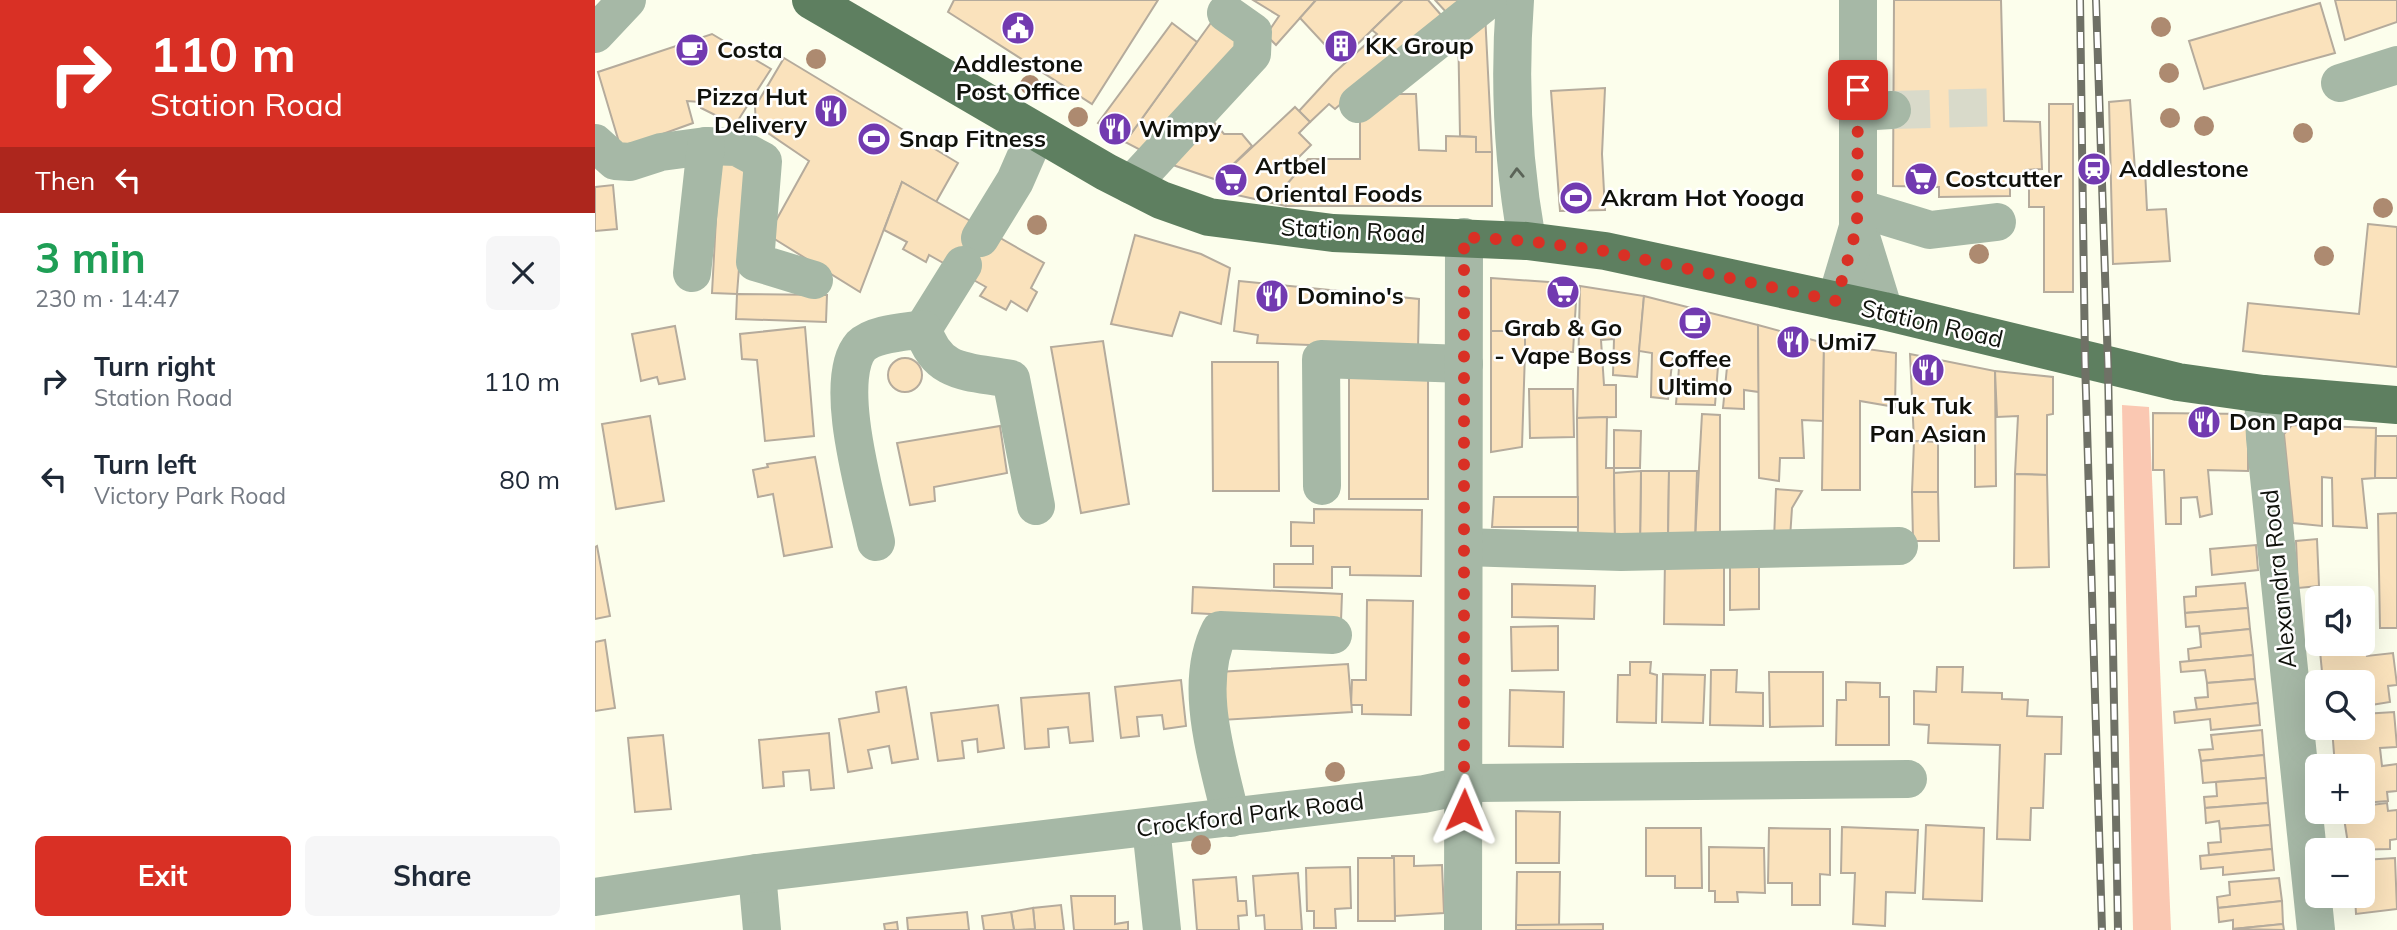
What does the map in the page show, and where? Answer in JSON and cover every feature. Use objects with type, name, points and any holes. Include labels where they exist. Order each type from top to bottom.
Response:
[{"type":"main road","name":"Station Road","points":[[811,0],[1036,133],[1131,185],[1161,201],[1209,217],[1333,233],[1527,241],[1605,251],[1884,311],[2178,382],[2263,394],[2397,405]]},
{"type":"street","points":[[595,34],[627,0]]},
{"type":"street","points":[[1358,104],[1488,0]]},
{"type":"street","points":[[1515,0],[1512,39],[1518,178],[1527,241]]},
{"type":"street","points":[[1836,301],[1858,217],[1875,111],[1858,0]]},
{"type":"street","points":[[1131,185],[1252,54],[1253,32],[1226,13]]},
{"type":"street","points":[[2340,83],[2397,65]]},
{"type":"street","points":[[876,542],[848,406],[852,364],[862,345],[880,337],[923,329],[1015,181],[1036,133]]},
{"type":"street","points":[[595,143],[615,161],[630,163],[661,152],[706,146],[737,147],[764,161],[755,262],[814,280]]},
{"type":"street","points":[[692,273],[706,146]]},
{"type":"street","points":[[1858,217],[1930,230],[1997,222]]},
{"type":"street","points":[[1858,217],[1884,311]]},
{"type":"street","points":[[1463,930],[1464,237]]},
{"type":"street","points":[[923,329],[929,350],[948,367],[1011,379],[1035,506]]},
{"type":"street","points":[[1322,486],[1321,359],[1464,364]]},
{"type":"street","name":"Alexandra Road","points":[[2263,394],[2265,438],[2316,930]]},
{"type":"street","points":[[1464,547],[1621,552],[1899,547]]},
{"type":"street","points":[[1231,818],[1209,706],[1210,651],[1220,630],[1332,635]]},
{"type":"street","name":"Crockford Park Road","points":[[595,897],[757,873],[1424,794],[1477,783],[1908,779]]},
{"type":"street","points":[[1151,827],[1162,930]]},
{"type":"street","points":[[757,873],[762,930]]},
{"type":"shaded area","points":[[2122,405],[2149,407],[2171,930],[2133,930]]},
{"type":"building","points":[[954,0],[1158,0],[1092,104],[948,12]]},
{"type":"building","points":[[1253,0],[1316,0],[1276,45],[1266,35],[1279,16]]},
{"type":"building","name":"KK Group","points":[[1316,0],[1403,0],[1340,61],[1300,18]]},
{"type":"building","points":[[1403,0],[1428,0],[1442,16],[1335,109],[1329,104],[1310,122],[1299,111],[1333,74],[1377,34],[1372,30]]},
{"type":"building","points":[[1435,0],[1461,0],[1447,13]]},
{"type":"building","points":[[1894,0],[2001,0],[2004,121],[2040,122],[2042,169],[2025,170],[2025,185],[2010,184],[2010,196],[1939,197],[1939,187],[1893,186]]},
{"type":"building","points":[[2335,0],[2397,0],[2397,22],[2345,40]]},
{"type":"building","points":[[2320,3],[2335,53],[2204,89],[2189,41]]},
{"type":"building","points":[[1485,13],[1492,152],[1476,152],[1476,137],[1460,136],[1458,23]]},
{"type":"building","points":[[1213,20],[1247,41],[1150,155],[1125,142]]},
{"type":"building","points":[[1172,23],[1197,42],[1125,142],[1098,123]]},
{"type":"building","points":[[712,34],[771,69],[735,125],[701,108],[700,102],[687,101],[693,123],[621,149],[598,72]]},
{"type":"building","points":[[784,58],[958,163],[936,202],[902,182],[860,292],[768,235],[809,161],[756,125],[755,107]]},
{"type":"building","points":[[1605,88],[1602,154],[1605,210],[1560,211],[1551,91]]},
{"type":"building","points":[[1392,94],[1416,94],[1419,150],[1446,151],[1446,136],[1476,137],[1476,152],[1492,152],[1492,206],[1286,206],[1286,185],[1308,159],[1360,159],[1360,111]]},
{"type":"building","points":[[2130,100],[2135,170],[2145,170],[2147,210],[2166,209],[2170,261],[2113,264],[2109,102]]},
{"type":"building","points":[[2049,104],[2073,104],[2073,292],[2044,292],[2044,207],[2029,207],[2029,175],[2049,175]]},
{"type":"building","points":[[1295,107],[1310,122],[1299,133],[1311,145],[1293,163],[1299,170],[1286,185],[1286,206],[1223,192],[1217,180]]},
{"type":"building","points":[[1207,114],[1224,134],[1242,134],[1252,146],[1217,180],[1161,161]]},
{"type":"building","points":[[719,163],[747,165],[737,294],[712,293]]},
{"type":"building","points":[[902,182],[1044,263],[1031,288],[1037,292],[1027,311],[1011,301],[1006,310],[980,296],[986,287],[929,255],[926,262],[903,249],[907,242],[884,230]]},
{"type":"building","points":[[613,185],[617,229],[595,231],[595,187]]},
{"type":"building","points":[[2368,224],[2397,227],[2397,367],[2243,351],[2248,303],[2359,314]]},
{"type":"building","points":[[1135,235],[1201,254],[1230,268],[1221,324],[1180,312],[1172,336],[1111,324]]},
{"type":"building","points":[[1491,278],[1577,284],[1573,352],[1525,352],[1525,331],[1491,331]]},
{"type":"building","points":[[1239,281],[1419,299],[1418,349],[1257,343],[1258,335],[1234,331]]},
{"type":"building","points":[[1580,286],[1644,296],[1637,377],[1613,375],[1614,339],[1601,340],[1604,385],[1616,385],[1616,417],[1577,418]]},
{"type":"building","points":[[737,294],[827,295],[826,322],[736,319]]},
{"type":"building","points":[[1644,296],[1758,325],[1759,392],[1744,390],[1744,409],[1723,408],[1727,367],[1718,366],[1715,405],[1676,404],[1680,356],[1673,355],[1668,399],[1651,397],[1652,353],[1639,351]]},
{"type":"building","points":[[1758,325],[1824,343],[1823,421],[1802,420],[1804,458],[1780,458],[1779,481],[1759,478]]},
{"type":"building","points":[[675,326],[685,379],[659,384],[657,377],[641,381],[632,334]]},
{"type":"building","points":[[805,327],[814,436],[765,441],[757,360],[742,359],[740,334]]},
{"type":"building","points":[[1491,331],[1525,331],[1525,352],[1522,447],[1491,452]]},
{"type":"building","points":[[1103,341],[1129,504],[1081,513],[1051,347]]},
{"type":"building","points":[[1824,343],[1896,353],[1895,407],[1860,401],[1860,490],[1822,490]]},
{"type":"building","points":[[1910,354],[1995,371],[1996,486],[1975,487],[1975,443],[1945,439],[1938,442],[1914,441]]},
{"type":"building","points":[[905,358],[917,363],[922,375],[917,387],[905,392],[893,387],[888,375],[893,363]]},
{"type":"building","points":[[1212,362],[1278,362],[1279,491],[1213,491]]},
{"type":"building","points":[[1995,371],[2053,377],[2053,414],[2047,415],[2047,475],[2015,474],[2018,416],[1997,417]]},
{"type":"building","points":[[1349,377],[1428,377],[1428,499],[1349,499]]},
{"type":"building","points":[[1529,389],[1573,389],[1574,437],[1530,438]]},
{"type":"building","points":[[2153,413],[2248,414],[2248,471],[2208,470],[2212,514],[2200,517],[2197,497],[2181,498],[2181,524],[2166,524],[2164,470],[2153,470]]},
{"type":"building","points":[[1702,414],[1720,415],[1720,541],[1695,540]]},
{"type":"building","points":[[650,416],[664,501],[616,509],[602,424]]},
{"type":"building","points":[[1607,417],[1606,468],[1614,468],[1615,540],[1578,541],[1577,418]]},
{"type":"building","points":[[2292,425],[2376,428],[2375,478],[2362,479],[2367,528],[2333,526],[2332,478],[2322,477],[2322,526],[2293,523],[2284,434]]},
{"type":"building","points":[[1000,426],[1007,473],[934,487],[935,501],[910,505],[897,443]]},
{"type":"building","points":[[1614,430],[1641,431],[1640,468],[1614,468]]},
{"type":"building","points":[[2376,436],[2397,436],[2397,478],[2375,478]]},
{"type":"building","points":[[1914,441],[1938,442],[1938,492],[1912,492]]},
{"type":"building","points":[[815,457],[832,547],[784,556],[773,494],[758,497],[753,470],[768,467],[767,464]]},
{"type":"building","points":[[1641,471],[1669,471],[1668,541],[1640,542]]},
{"type":"building","points":[[1641,471],[1640,542],[1615,540],[1614,473]]},
{"type":"building","points":[[1669,471],[1697,471],[1695,540],[1668,541]]},
{"type":"building","points":[[2015,474],[2047,475],[2049,567],[2014,568]]},
{"type":"building","points":[[1776,489],[1802,491],[1792,508],[1790,538],[1774,540]]},
{"type":"building","points":[[1912,492],[1938,492],[1939,541],[1913,541]]},
{"type":"building","points":[[1494,497],[1578,497],[1578,527],[1492,527]]},
{"type":"building","points":[[1314,509],[1422,510],[1421,576],[1350,575],[1350,567],[1332,567],[1332,588],[1274,587],[1274,564],[1313,564],[1313,546],[1291,546],[1291,522],[1314,523]]},
{"type":"building","points":[[2397,513],[2397,628],[2380,628],[2378,514]]},
{"type":"building","points":[[2317,539],[2319,586],[2298,588],[2296,541]]},
{"type":"building","points":[[2256,545],[2258,570],[2212,575],[2210,549]]},
{"type":"building","points":[[597,546],[610,616],[595,619],[595,547]]},
{"type":"building","points":[[1665,559],[1724,560],[1724,625],[1664,624]]},
{"type":"building","points":[[1730,560],[1759,560],[1759,609],[1730,610]]},
{"type":"building","points":[[2245,583],[2248,608],[2185,613],[2184,597],[2196,596],[2196,587]]},
{"type":"building","points":[[1512,584],[1595,586],[1594,619],[1512,617]]},
{"type":"building","points":[[1193,587],[1342,594],[1341,621],[1192,613]]},
{"type":"building","points":[[1367,600],[1413,601],[1411,715],[1362,714],[1362,705],[1351,705],[1352,680],[1366,680]]},
{"type":"building","points":[[2248,608],[2250,629],[2200,634],[2199,626],[2186,627],[2185,613]]},
{"type":"building","points":[[1558,626],[1558,670],[1512,671],[1511,627]]},
{"type":"building","points":[[2250,629],[2253,655],[2189,661],[2188,649],[2201,647],[2200,634]]},
{"type":"building","points":[[605,640],[615,708],[595,711],[595,642]]},
{"type":"building","points":[[2393,653],[2397,685],[2388,686],[2390,702],[2375,704],[2375,670],[2322,670],[2320,656],[2375,656]]},
{"type":"building","points":[[2253,655],[2255,679],[2207,683],[2205,670],[2181,672],[2180,662]]},
{"type":"building","points":[[1630,662],[1651,662],[1650,673],[1657,675],[1656,723],[1617,722],[1618,675],[1630,675]]},
{"type":"building","points":[[1348,664],[1352,712],[1221,720],[1218,672]]},
{"type":"building","points":[[1937,667],[1963,667],[1962,692],[2002,693],[2002,699],[2028,700],[2027,716],[2062,717],[2061,754],[2045,754],[2043,808],[2031,808],[2030,840],[1997,839],[2000,745],[1928,743],[1929,725],[1914,724],[1914,691],[1936,692]]},
{"type":"building","points":[[1711,670],[1737,670],[1736,692],[1763,693],[1763,726],[1710,725]]},
{"type":"building","points":[[1769,672],[1823,672],[1823,726],[1770,727]]},
{"type":"building","points":[[1663,674],[1705,675],[1703,723],[1662,722]]},
{"type":"building","points":[[2255,679],[2258,703],[2197,710],[2195,698],[2208,697],[2207,683]]},
{"type":"building","points":[[1181,680],[1186,726],[1164,729],[1162,715],[1137,717],[1139,736],[1121,738],[1115,687]]},
{"type":"building","points":[[1846,682],[1880,683],[1880,697],[1889,697],[1889,745],[1836,745],[1837,700],[1846,700]]},
{"type":"building","points":[[906,687],[918,759],[892,763],[889,746],[868,750],[872,768],[848,772],[839,719],[879,712],[876,692]]},
{"type":"building","points":[[1510,690],[1564,692],[1563,747],[1509,746]]},
{"type":"building","points":[[1089,693],[1093,741],[1070,743],[1068,727],[1048,729],[1049,747],[1025,749],[1021,698]]},
{"type":"building","points":[[2258,703],[2260,725],[2211,730],[2210,719],[2175,723],[2174,712]]},
{"type":"building","points":[[998,705],[1004,748],[978,752],[977,739],[962,741],[964,758],[938,761],[931,713]]},
{"type":"building","points":[[2394,712],[2397,747],[2380,748],[2382,766],[2397,764],[2397,791],[2387,792],[2388,801],[2375,802],[2375,754],[2334,754],[2333,740],[2375,740],[2375,713]]},
{"type":"building","points":[[2262,730],[2264,755],[2201,761],[2199,750],[2213,749],[2211,735]]},
{"type":"building","points":[[829,733],[834,788],[811,790],[809,770],[783,772],[784,786],[763,788],[759,740]]},
{"type":"building","points":[[663,735],[671,809],[635,812],[628,738]]},
{"type":"building","points":[[2264,755],[2266,778],[2203,783],[2201,761]]},
{"type":"building","points":[[2266,778],[2268,803],[2205,808],[2204,797],[2217,796],[2216,782]]},
{"type":"building","points":[[2268,803],[2270,825],[2220,829],[2219,821],[2206,823],[2205,808]]},
{"type":"building","points":[[2387,803],[2388,811],[2397,810],[2397,839],[2390,840],[2390,849],[2375,849],[2375,838],[2347,838],[2345,824],[2375,824],[2375,804]]},
{"type":"building","points":[[1516,811],[1560,812],[1559,863],[1516,863]]},
{"type":"building","points":[[1926,825],[1984,828],[1982,901],[1923,899]]},
{"type":"building","points":[[2270,825],[2272,849],[2209,855],[2208,843],[2221,842],[2220,829]]},
{"type":"building","points":[[1842,827],[1918,830],[1915,893],[1886,892],[1885,926],[1853,924],[1855,873],[1841,873]]},
{"type":"building","points":[[1646,828],[1701,828],[1702,888],[1675,888],[1675,876],[1646,876]]},
{"type":"building","points":[[1769,828],[1830,829],[1830,875],[1820,874],[1820,905],[1792,905],[1792,883],[1768,883]]},
{"type":"building","points":[[1709,847],[1764,848],[1765,893],[1737,892],[1738,902],[1715,902],[1715,891],[1709,891]]},
{"type":"building","points":[[2272,849],[2274,870],[2223,875],[2223,867],[2201,869],[2200,856]]},
{"type":"building","points":[[1392,856],[1414,856],[1414,866],[1442,865],[1444,913],[1395,916]]},
{"type":"building","points":[[1358,858],[1394,858],[1395,921],[1358,921]]},
{"type":"building","points":[[2395,858],[2397,909],[2356,914],[2356,908],[2375,908],[2375,859]]},
{"type":"building","points":[[1350,867],[1351,908],[1335,909],[1336,928],[1314,928],[1314,911],[1307,911],[1306,868]]},
{"type":"building","points":[[1517,872],[1560,872],[1559,926],[1516,925]]},
{"type":"building","points":[[1298,873],[1302,930],[1265,930],[1264,915],[1256,916],[1253,876]]},
{"type":"building","points":[[1236,877],[1238,901],[1246,901],[1247,915],[1238,916],[1239,930],[1197,930],[1193,880]]},
{"type":"building","points":[[2279,878],[2282,901],[2218,908],[2217,897],[2230,895],[2229,882]]},
{"type":"building","points":[[1071,896],[1115,896],[1115,924],[1128,922],[1128,930],[1074,930]]},
{"type":"building","points":[[2282,901],[2283,924],[2233,929],[2233,920],[2219,922],[2218,908]]},
{"type":"building","points":[[1061,905],[1064,930],[1035,930],[1033,908]]},
{"type":"building","points":[[1033,908],[1035,929],[1014,930],[1011,912]]},
{"type":"building","points":[[967,912],[969,930],[908,930],[907,918]]},
{"type":"building","points":[[1011,912],[1014,930],[984,930],[982,916]]},
{"type":"building","points":[[897,922],[898,930],[885,930],[884,924]]},
{"type":"building","points":[[1603,924],[1603,930],[1516,930],[1516,925]]},
{"type":"building","points":[[2283,924],[2284,930],[2233,929]]},
{"type":"tunnel","points":[[1892,110],[2004,107]]},
{"type":"railway","points":[[2080,0],[2085,360],[2102,930]]},
{"type":"railway","points":[[2096,0],[2108,366],[2118,930]]},
{"type":"place","name":"Addlestone Post Office","points":[[1018,28]]},
{"type":"place","name":"KK Group","points":[[1341,46]]},
{"type":"place","name":"Costa","points":[[692,50]]},
{"type":"place","name":"Pizza Hut Delivery","points":[[831,111]]},
{"type":"place","name":"Wimpy","points":[[1115,129]]},
{"type":"place","name":"Snap Fitness","points":[[874,139]]},
{"type":"place","name":"Addlestone","points":[[2094,169]]},
{"type":"place","name":"Costcutter","points":[[1921,179]]},
{"type":"place","name":"Artbel Oriental Foods","points":[[1231,180]]},
{"type":"place","name":"Akram Hot Yooga","points":[[1576,198]]},
{"type":"place","name":"Grab & Go - Vape Boss","points":[[1563,292]]},
{"type":"place","name":"Domino's","points":[[1272,296]]},
{"type":"place","name":"Coffee Ultimo","points":[[1695,323]]},
{"type":"place","name":"Umi7","points":[[1793,342]]},
{"type":"place","name":"Tuk Tuk Pan Asian","points":[[1928,370]]},
{"type":"place","name":"Don Papa","points":[[2204,422]]},
{"type":"route","points":[[1464,810],[1464,237],[1527,241],[1605,251],[1836,301],[1857,227],[1858,90]]}]
